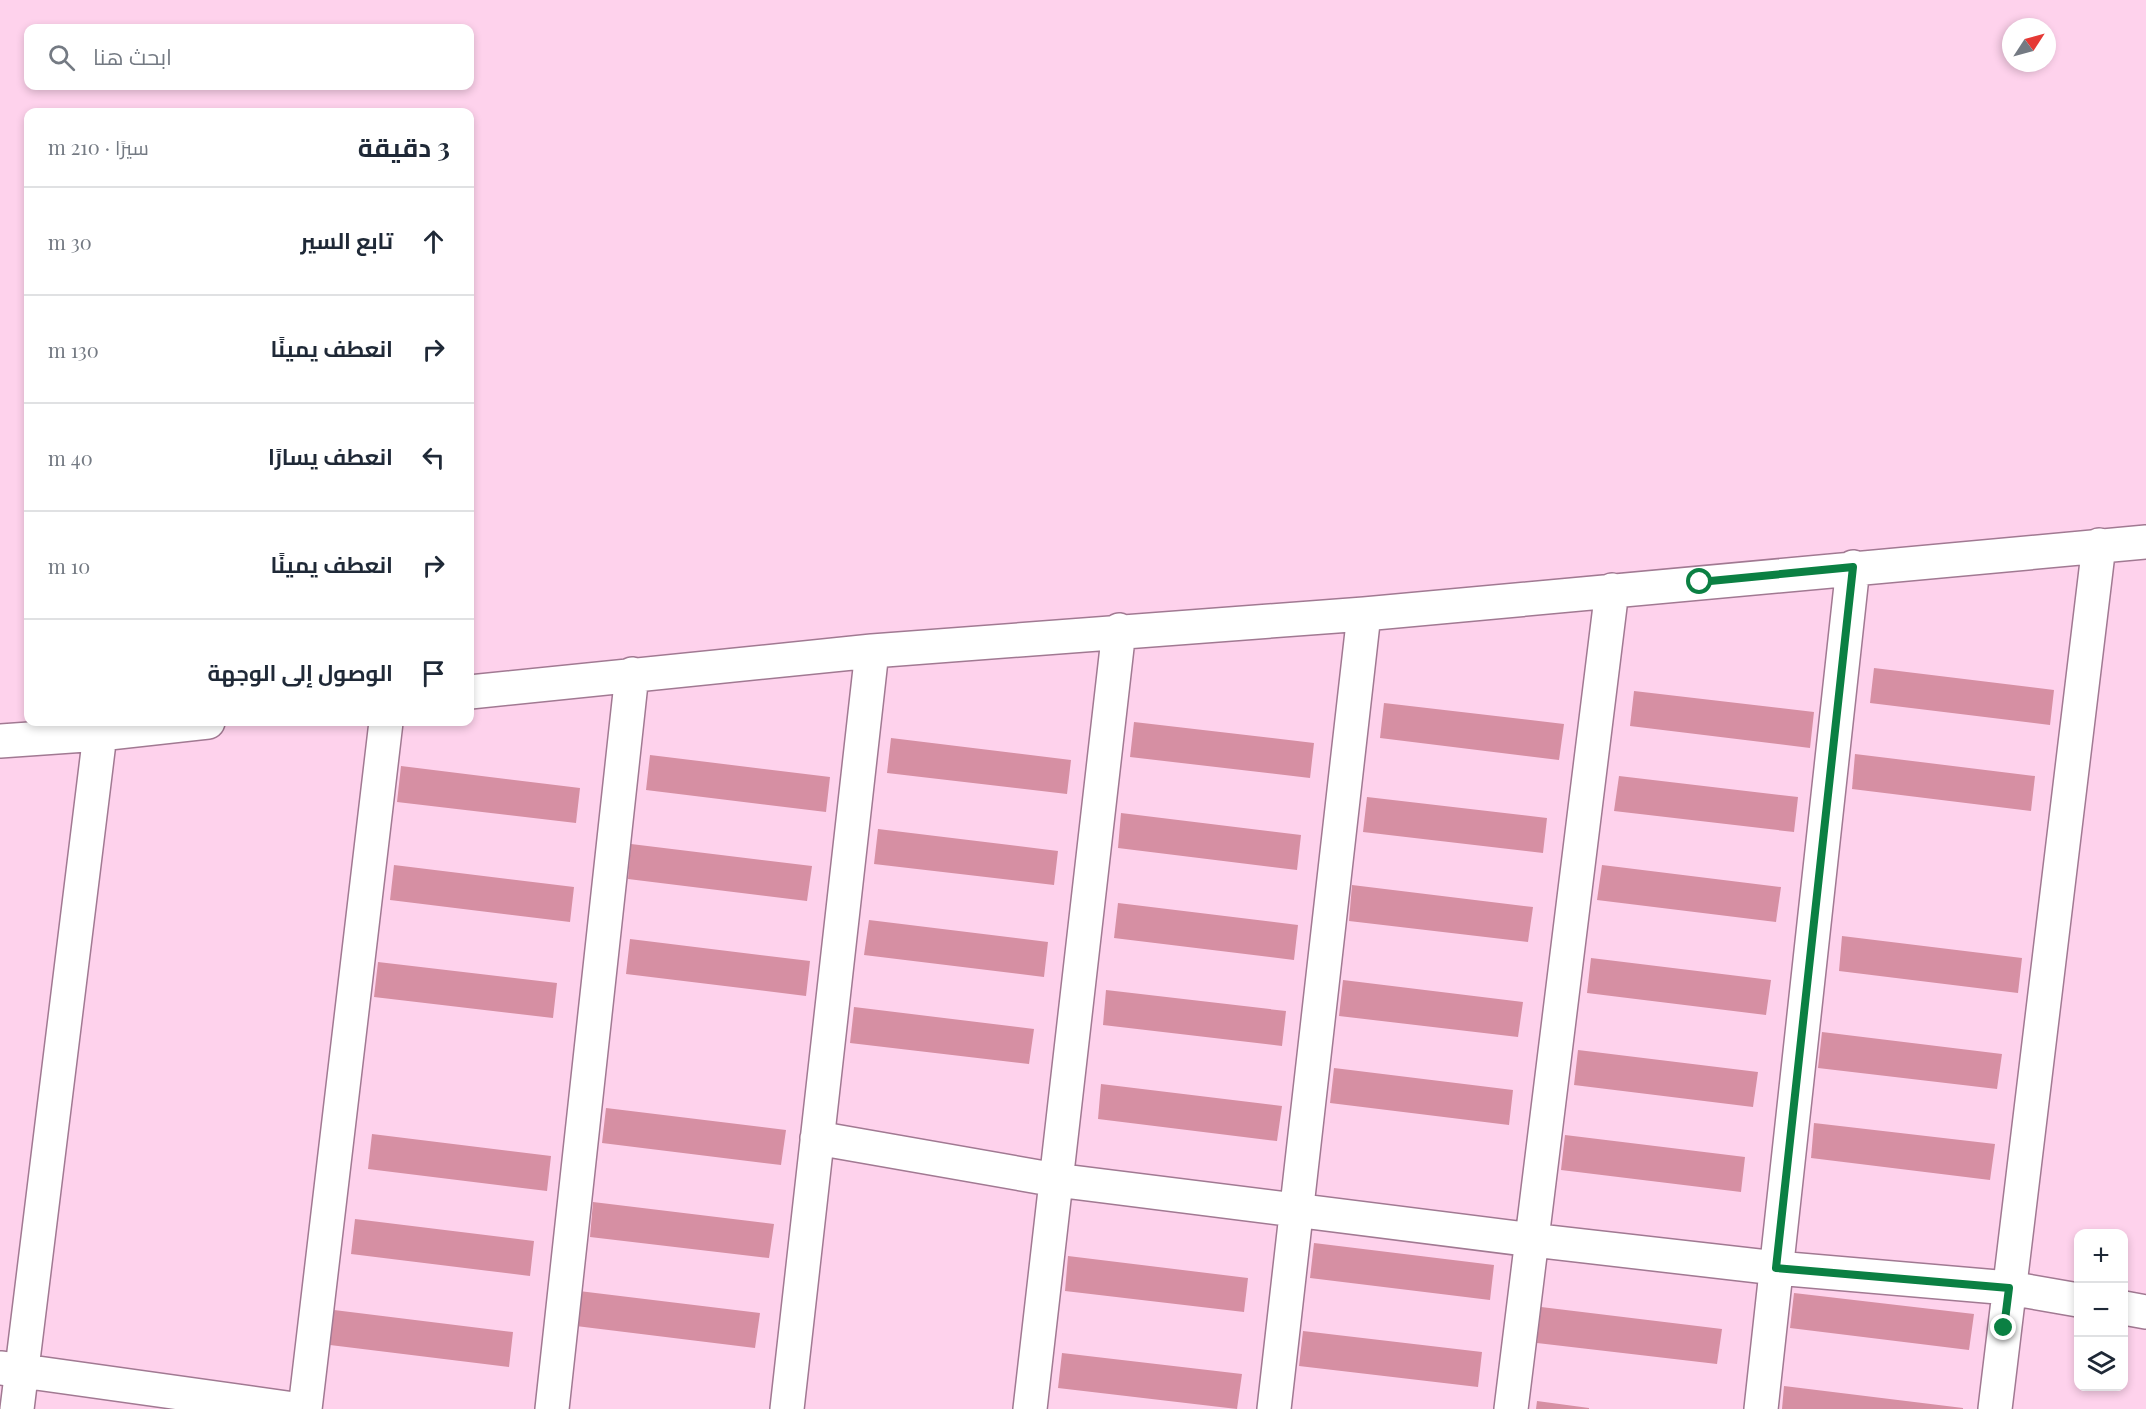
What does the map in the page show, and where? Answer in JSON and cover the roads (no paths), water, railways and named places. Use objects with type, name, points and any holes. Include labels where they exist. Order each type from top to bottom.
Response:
[{"type":"street","points":[[474,692],[872,651],[1119,630],[1364,614],[1853,567],[2146,542]]},
{"type":"street","points":[[1995,1409],[2099,545]]},
{"type":"street","points":[[1761,1409],[1853,567]]},
{"type":"street","points":[[1511,1409],[1612,590]]},
{"type":"street","points":[[1274,1409],[1364,614]]},
{"type":"street","points":[[1030,1409],[1119,630]]},
{"type":"street","points":[[787,1409],[872,651]]},
{"type":"street","points":[[552,1409],[632,674]]},
{"type":"street","points":[[0,741],[172,726]]},
{"type":"street","points":[[305,1409],[386,726]]},
{"type":"street","points":[[17,1409],[11,1369],[100,734]]},
{"type":"street","points":[[817,1138],[1056,1180],[1532,1240],[1776,1268],[2009,1288],[2074,1299]]},
{"type":"street","points":[[2128,1309],[2146,1312]]},
{"type":"street","points":[[11,1369],[294,1409]]}]
